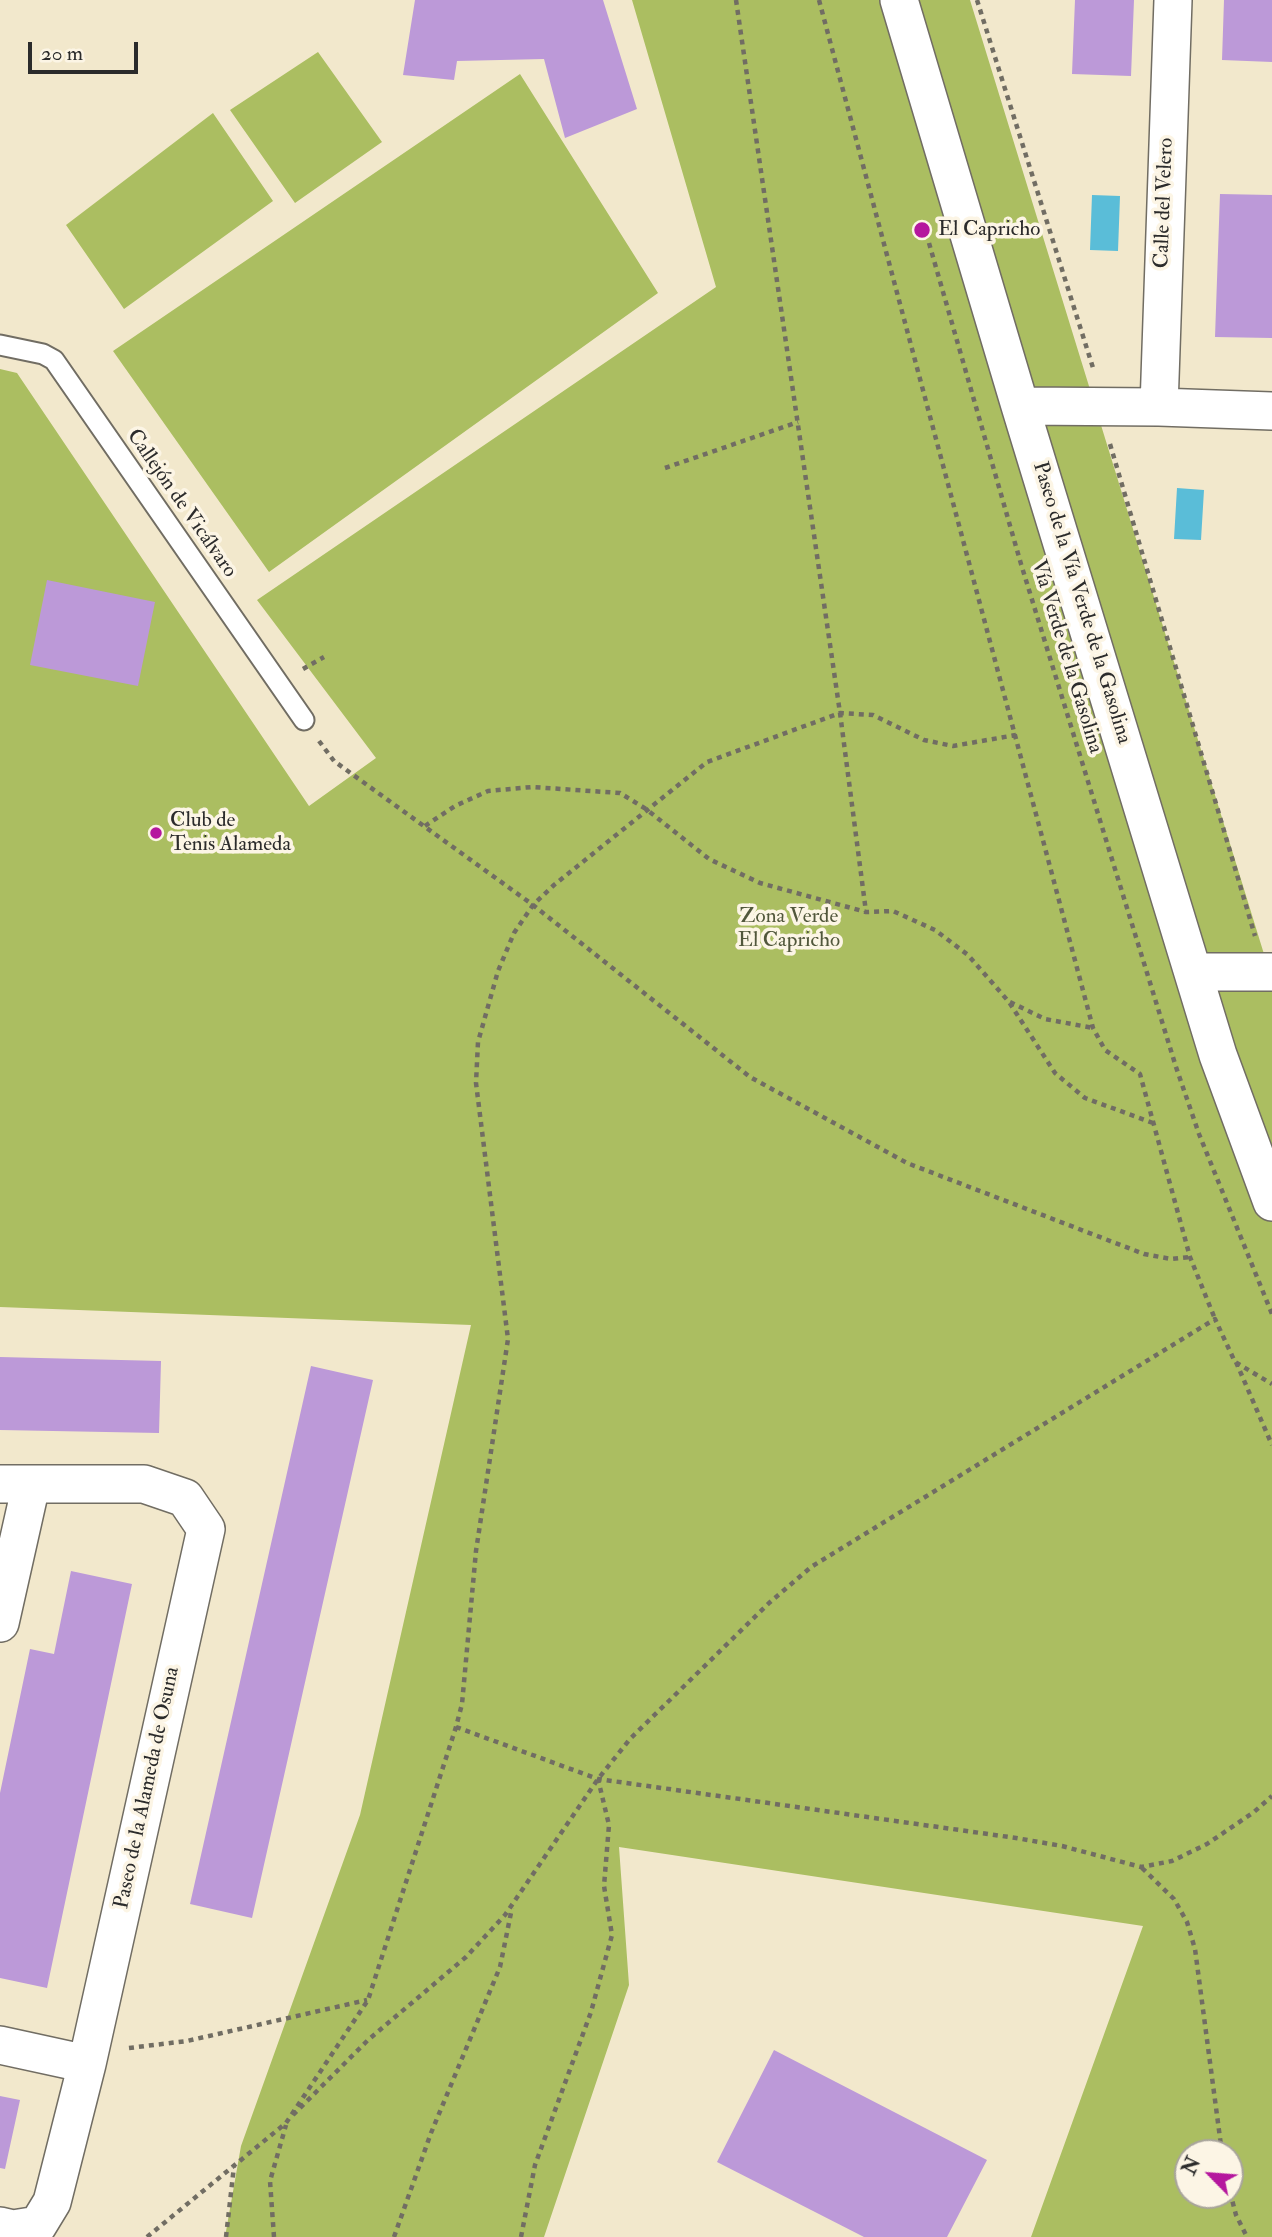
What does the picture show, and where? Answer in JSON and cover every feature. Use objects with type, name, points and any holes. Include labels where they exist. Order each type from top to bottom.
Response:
[{"type":"street","name":"Paseo de la Vía Verde de la Gasolina","points":[[900,0],[1020,406],[1195,972],[1218,1055],[1272,1202]]},
{"type":"street","name":"Calle del Velero","points":[[1159,407],[1173,0]]},
{"type":"street","points":[[1020,406],[1272,411]]},
{"type":"street","points":[[1195,972],[1272,972]]},
{"type":"street","points":[[0,1623],[15,1484]]},
{"type":"street","name":"Paseo de la Alameda de Osuna","points":[[0,2226],[13,2229],[38,2225],[52,2202],[89,2059],[206,1529],[185,1498],[144,1484],[15,1484]]},
{"type":"street","points":[[0,2045],[89,2059]]},
{"type":"lane","name":"Callejón de Vicálvaro","points":[[0,345],[43,354],[54,360],[304,720]]},
{"type":"path","points":[[736,0],[840,713],[866,912]]},
{"type":"path","points":[[819,0],[1093,1028],[1105,1050],[1140,1074],[1191,1257],[1215,1319],[1272,1446]]},
{"type":"path","points":[[977,0],[1096,379]]},
{"type":"path","name":"Vía Verde de la Gasolina","points":[[927,237],[1021,564],[1176,1067],[1199,1134],[1272,1314]]},
{"type":"path","points":[[665,468],[798,422]]},
{"type":"path","points":[[1108,438],[1255,937]]},
{"type":"path","points":[[274,2237],[270,2181],[286,2123],[368,2000],[462,1704],[476,1551],[508,1339],[476,1083],[478,1042],[498,971],[514,933],[533,905],[554,885],[707,762],[840,713],[873,715],[923,740],[953,746],[1016,735]]},
{"type":"path","points":[[304,720],[334,761],[533,905],[750,1077],[907,1163],[1144,1254],[1171,1259],[1191,1257]]},
{"type":"path","points":[[425,826],[455,806],[488,791],[532,787],[620,793],[709,859],[760,883],[866,912],[893,911],[934,930],[968,955],[1009,1002],[1055,1073],[1085,1098],[1153,1123]]},
{"type":"path","points":[[1009,1002],[1045,1019],[1093,1028]]},
{"type":"path","points":[[147,2237],[286,2123],[368,2040],[466,1957],[505,1915],[598,1779],[631,1739],[769,1603],[811,1567],[1215,1319]]},
{"type":"path","points":[[1235,1362],[1272,1384]]},
{"type":"path","points":[[456,1727],[598,1779],[1016,1838],[1062,1846],[1141,1867],[1172,1861],[1207,1844],[1254,1812],[1272,1796]]},
{"type":"path","points":[[521,2237],[535,2165],[591,2012],[612,1935],[604,1886],[609,1825],[598,1779]]},
{"type":"path","points":[[1141,1867],[1174,1899],[1187,1922],[1195,1949],[1220,2139]]},
{"type":"path","points":[[394,2237],[432,2133],[500,1967],[513,1903]]},
{"type":"path","points":[[89,2059],[187,2041],[368,2000]]},
{"type":"path","points":[[226,2237],[234,2165]]},
{"type":"path","points":[[1234,2209],[1247,2237]]},
{"type":"green space","name":"Zona Verde El Capricho","points":[[632,0],[970,0],[1272,980],[1272,2237],[1031,2237],[1143,1926],[619,1847],[629,1985],[544,2237],[225,2237],[241,2146],[360,1815],[471,1325],[0,1307],[0,369],[17,373],[309,806],[376,758],[257,600],[716,287]]},
{"type":"green space","points":[[318,52],[382,142],[295,203],[230,110]]},
{"type":"green space","points":[[520,74],[658,293],[269,572],[113,351]]},
{"type":"green space","points":[[213,113],[273,201],[124,309],[66,225]]},
{"type":"water","points":[[1092,195],[1120,196],[1118,251],[1090,250]]},
{"type":"water","points":[[1177,488],[1204,490],[1201,540],[1174,539]]},
{"type":"building","points":[[415,0],[603,0],[637,109],[565,138],[544,59],[457,61],[454,80],[403,75]]},
{"type":"building","points":[[1075,0],[1134,0],[1131,76],[1072,74]]},
{"type":"building","points":[[1224,0],[1272,0],[1272,62],[1222,60]]},
{"type":"building","points":[[1220,194],[1272,195],[1272,338],[1215,337]]},
{"type":"building","points":[[47,580],[155,602],[138,686],[30,665]]},
{"type":"building","points":[[0,1357],[161,1361],[159,1433],[0,1430]]},
{"type":"building","points":[[311,1366],[373,1380],[252,1918],[190,1904]]},
{"type":"building","points":[[71,1571],[132,1584],[47,1988],[0,1978],[0,1793],[30,1649],[54,1654]]},
{"type":"building","points":[[774,2050],[987,2160],[947,2237],[864,2237],[717,2162]]},
{"type":"building","points":[[0,2096],[20,2100],[5,2169],[0,2168]]},
{"type":"place","name":"El Capricho","points":[[922,230]]},
{"type":"place","name":"Club de Tenis Alameda","points":[[156,833]]}]
